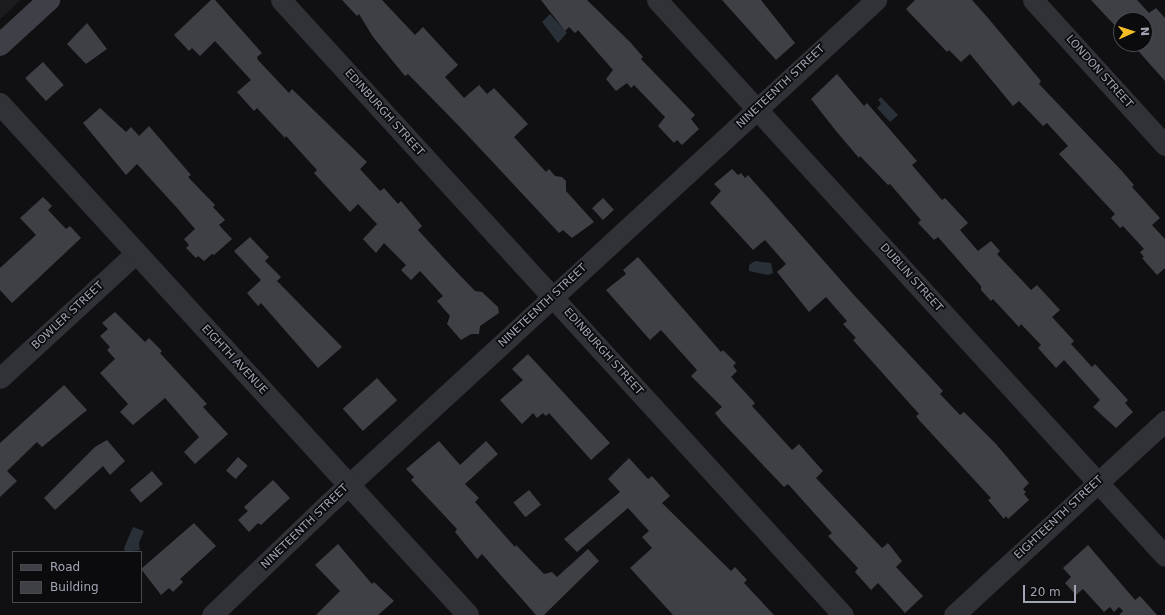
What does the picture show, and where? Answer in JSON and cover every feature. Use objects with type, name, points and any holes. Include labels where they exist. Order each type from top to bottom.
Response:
[{"type":"main road","points":[[0,45],[49,0]]},
{"type":"street","name":"EDINBURGH STREET","points":[[281,0],[843,615]]},
{"type":"street","name":"DUBLIN STREET","points":[[657,0],[1165,556]]},
{"type":"street","name":"NINETEENTH STREET","points":[[212,615],[349,485],[876,0]]},
{"type":"street","name":"LONDON STREET","points":[[1033,0],[1165,145]]},
{"type":"street","name":"EIGHTH AVENUE","points":[[0,104],[468,615]]},
{"type":"street","name":"BOWLER STREET","points":[[0,378],[136,253]]},
{"type":"street","name":"EIGHTEENTH STREET","points":[[954,615],[1165,421]]},
{"type":"shaded area","points":[[0,0],[21,0],[0,19]]},
{"type":"shaded area","points":[[550,14],[567,33],[558,43],[542,22]]},
{"type":"shaded area","points":[[881,97],[898,115],[890,122],[877,108],[881,104],[878,100]]},
{"type":"shaded area","points":[[755,261],[771,263],[773,273],[768,275],[749,271],[749,265]]},
{"type":"shaded area","points":[[133,527],[144,531],[139,543],[140,550],[125,551],[124,548]]},
{"type":"building","points":[[211,0],[215,0],[262,53],[257,57],[258,60],[289,93],[292,89],[367,162],[360,169],[380,191],[384,188],[398,204],[401,201],[422,226],[418,230],[475,291],[482,292],[498,307],[499,313],[480,326],[479,334],[471,334],[461,340],[447,324],[450,316],[437,301],[443,296],[420,271],[411,280],[401,270],[406,265],[384,243],[376,253],[363,239],[377,224],[358,204],[350,212],[314,173],[317,170],[286,136],[285,138],[257,108],[254,111],[237,92],[251,80],[215,41],[200,56],[192,48],[189,51],[174,35]]},
{"type":"building","points":[[342,0],[382,0],[415,35],[423,27],[458,65],[445,77],[464,98],[479,85],[487,94],[494,88],[528,124],[514,137],[546,172],[549,169],[555,176],[562,177],[566,181],[566,191],[594,222],[572,238],[563,230],[559,233],[408,74],[405,76],[373,37],[359,14],[357,16]]},
{"type":"building","points":[[541,0],[587,0],[631,43],[643,57],[641,59],[695,115],[691,119],[699,129],[682,145],[677,140],[674,143],[658,126],[665,117],[634,85],[631,88],[627,83],[616,91],[606,79],[613,70],[578,30],[575,33],[569,27],[565,31]]},
{"type":"building","points":[[722,0],[761,0],[795,43],[776,60]]},
{"type":"building","points":[[915,0],[972,0],[1041,81],[1039,84],[1121,170],[1134,185],[1132,187],[1160,218],[1152,225],[1165,239],[1165,268],[1157,275],[1142,258],[1144,257],[1140,252],[1144,249],[1123,226],[1120,228],[1111,218],[1115,214],[1059,154],[1068,146],[1047,123],[1043,126],[1019,101],[1013,106],[970,54],[961,62],[949,50],[947,52],[906,9]]},
{"type":"building","points":[[1091,0],[1137,0],[1148,12],[1113,12],[1113,23]]},
{"type":"building","points":[[1156,8],[1165,18],[1165,81],[1139,52],[1153,52],[1153,12],[1150,12]]},
{"type":"building","points":[[87,23],[107,49],[86,64],[67,44]]},
{"type":"building","points":[[43,62],[64,85],[46,101],[25,78]]},
{"type":"building","points":[[837,74],[864,106],[867,103],[917,161],[912,165],[942,200],[945,198],[968,223],[960,230],[978,251],[991,241],[1000,251],[997,254],[1031,290],[1037,285],[1060,310],[1052,317],[1074,341],[1071,344],[1092,367],[1095,364],[1128,400],[1125,403],[1133,412],[1116,428],[1093,407],[1100,400],[1064,360],[1056,368],[1038,348],[1041,345],[1021,324],[1019,327],[993,299],[991,301],[981,290],[981,286],[938,237],[934,240],[918,223],[921,220],[890,184],[888,185],[860,156],[859,158],[836,131],[811,99]]},
{"type":"building","points":[[100,108],[126,132],[131,127],[139,136],[149,126],[191,175],[188,177],[215,205],[213,207],[225,220],[219,225],[232,239],[214,255],[212,254],[204,261],[198,256],[196,258],[186,248],[189,245],[184,239],[195,229],[137,164],[126,175],[83,123]]},
{"type":"building","points":[[732,169],[738,175],[741,173],[745,178],[748,175],[853,294],[943,391],[940,394],[960,415],[964,412],[996,444],[1029,483],[1023,489],[1026,492],[1024,494],[1029,500],[1008,519],[1006,516],[1004,519],[988,500],[991,498],[919,420],[916,416],[919,414],[853,340],[856,338],[843,324],[847,321],[826,297],[809,312],[777,272],[786,264],[765,240],[753,250],[710,203],[721,191],[714,184]]},
{"type":"building","points":[[43,197],[52,206],[48,210],[66,229],[70,226],[81,238],[12,303],[0,290],[0,268],[36,235],[20,218]]},
{"type":"building","points":[[603,198],[614,210],[603,220],[592,208]]},
{"type":"building","points":[[250,237],[269,257],[265,261],[281,277],[277,281],[342,347],[318,368],[261,303],[258,306],[247,293],[261,280],[234,251]]},
{"type":"building","points":[[638,257],[721,352],[723,350],[736,363],[733,366],[737,371],[731,377],[755,403],[752,406],[792,450],[799,444],[823,471],[816,478],[882,548],[888,543],[902,561],[896,567],[923,596],[905,613],[878,583],[871,590],[855,572],[858,568],[828,536],[832,533],[788,484],[784,487],[722,422],[715,413],[722,407],[691,376],[697,370],[661,330],[650,340],[606,290],[626,274],[623,270]]},
{"type":"building","points":[[115,312],[145,342],[149,338],[162,351],[160,353],[207,404],[203,407],[228,434],[195,464],[184,452],[199,437],[165,398],[133,425],[120,412],[128,404],[100,373],[115,359],[107,350],[110,347],[100,336],[108,329],[102,323]]},
{"type":"building","points":[[528,354],[610,443],[591,460],[549,413],[546,416],[543,413],[537,418],[533,413],[522,424],[500,400],[523,380],[512,369]]},
{"type":"building","points":[[377,378],[397,400],[363,431],[343,409]]},
{"type":"building","points":[[64,385],[87,410],[42,447],[37,442],[7,471],[17,481],[0,497],[0,443]]},
{"type":"building","points":[[107,440],[125,461],[110,475],[103,466],[55,510],[44,498],[95,447]]},
{"type":"building","points":[[439,441],[460,465],[486,441],[498,454],[465,484],[479,498],[475,502],[515,547],[516,545],[544,574],[552,572],[557,577],[588,549],[599,561],[544,615],[536,615],[482,554],[477,559],[455,532],[457,529],[411,480],[414,477],[406,469]]},
{"type":"building","points":[[238,457],[248,466],[236,479],[226,470]]},
{"type":"building","points":[[629,458],[648,479],[652,476],[670,496],[662,503],[731,571],[735,567],[747,580],[744,583],[774,615],[673,615],[630,568],[652,548],[642,537],[649,531],[628,508],[577,552],[564,539],[620,492],[608,479]]},
{"type":"building","points":[[152,471],[163,484],[141,503],[130,490]]},
{"type":"building","points":[[273,480],[290,498],[261,525],[258,523],[249,532],[238,520],[248,511],[244,507]]},
{"type":"building","points":[[529,490],[541,505],[525,517],[513,503]]},
{"type":"building","points":[[194,523],[216,546],[180,579],[183,582],[173,592],[169,588],[161,595],[142,570],[142,568]]},
{"type":"building","points":[[338,544],[372,584],[374,582],[394,601],[378,615],[316,615],[340,591],[315,565]]},
{"type":"building","points":[[1088,545],[1135,600],[1140,596],[1157,615],[1119,615],[1123,611],[1119,607],[1114,612],[1110,607],[1104,612],[1083,589],[1076,595],[1065,583],[1071,577],[1063,568]]}]
